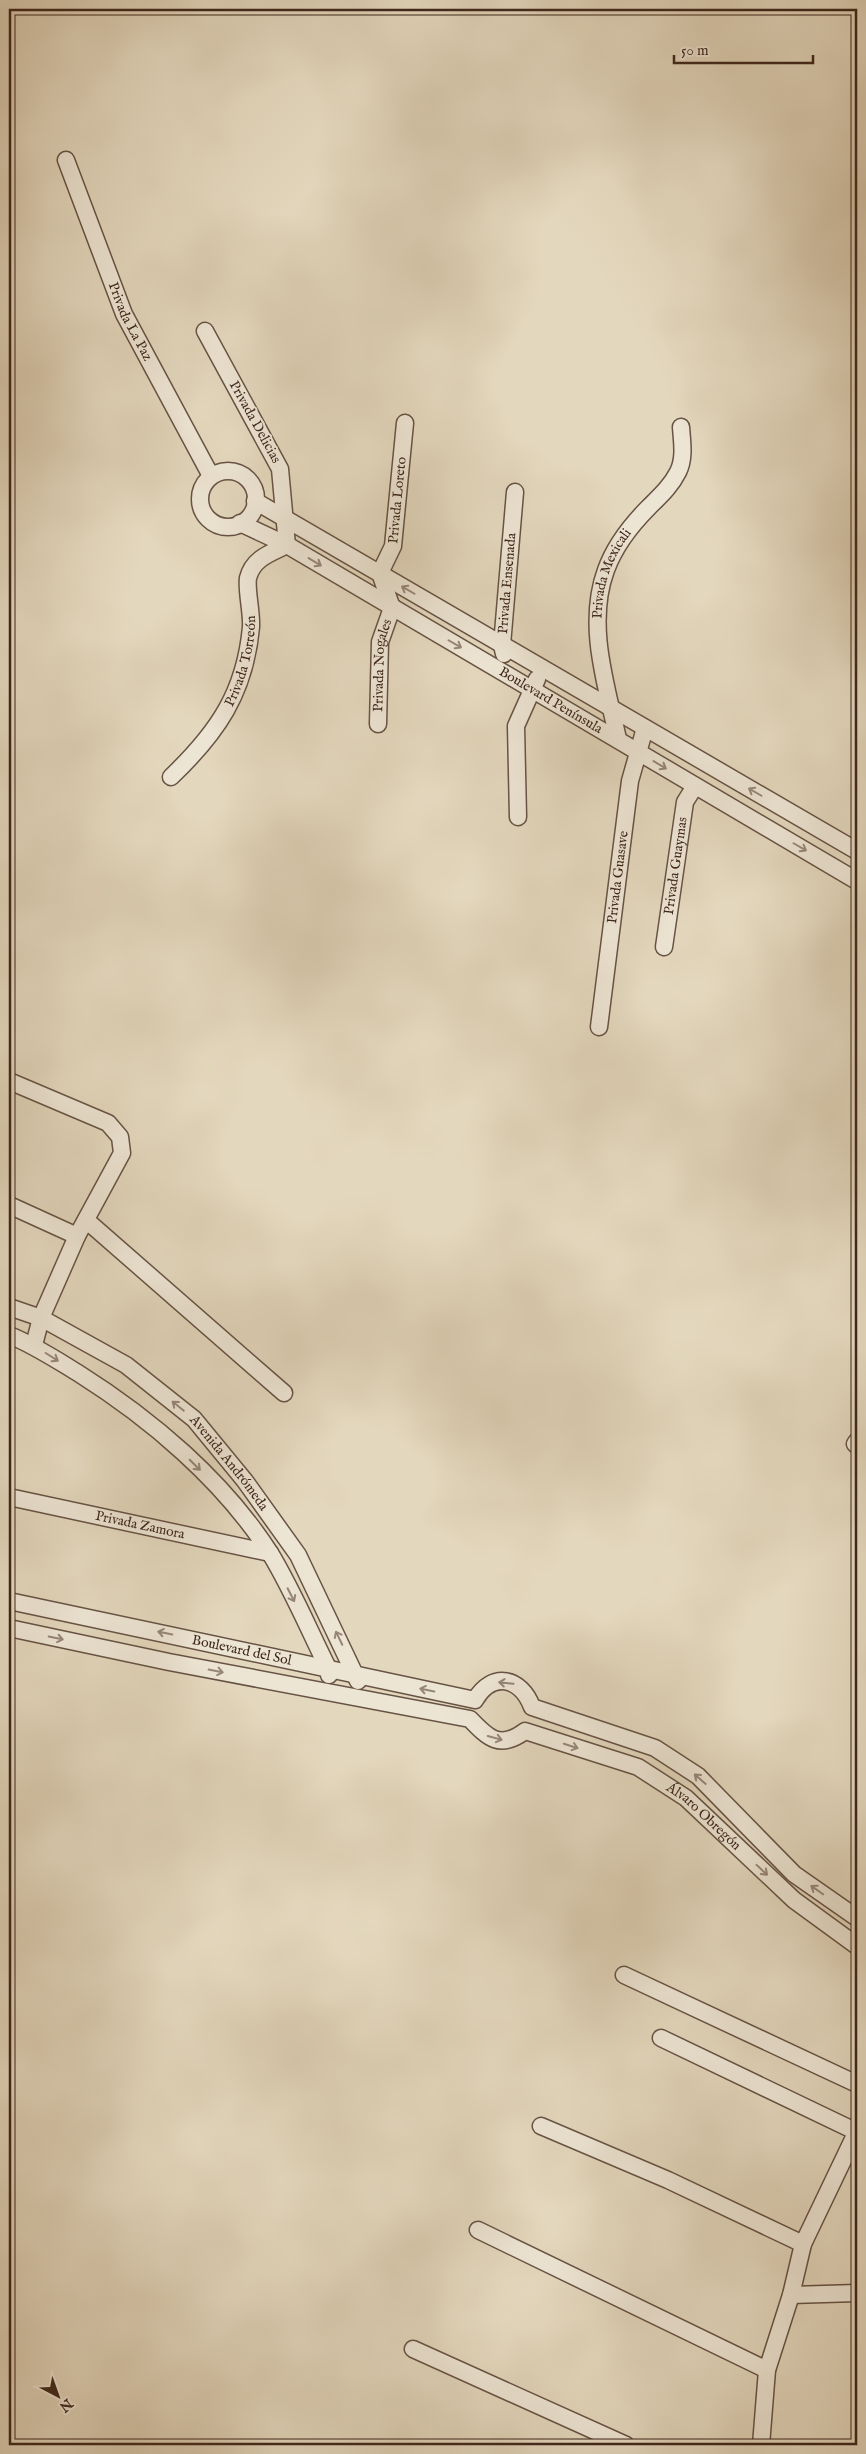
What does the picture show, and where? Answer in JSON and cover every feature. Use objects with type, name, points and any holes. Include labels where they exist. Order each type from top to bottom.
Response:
[{"type":"street","name":"Privada La Paz","points":[[66,160],[124,314],[211,476]]},
{"type":"street","name":"Privada Delicias","points":[[205,331],[280,468],[287,546]]},
{"type":"street","name":"Privada Loreto","points":[[380,574],[393,546],[405,423]]},
{"type":"street","name":"Privada Mexicali","points":[[618,739],[596,631],[598,596],[606,569],[625,533],[667,489],[678,471],[683,453],[681,427]]},
{"type":"street","points":[[229,470],[238,472],[252,484],[255,492],[255,501],[248,518],[240,523],[222,526],[213,523],[201,509],[201,490],[211,476],[229,470]]},
{"type":"street","name":"Privada Ensenada","points":[[508,675],[502,645],[515,492]]},
{"type":"street","name":"Boulevard Península","points":[[255,501],[857,851]]},
{"type":"street","name":"Boulevard Península","points":[[240,523],[287,546],[857,881]]},
{"type":"street","name":"Privada Torreón","points":[[170,777],[210,737],[240,683],[249,651],[252,612],[248,578],[251,572],[258,559],[287,546]]},
{"type":"street","points":[[380,574],[392,608]]},
{"type":"street","name":"Privada Nogales","points":[[378,724],[380,642],[392,608]]},
{"type":"street","points":[[518,817],[516,726],[542,668]]},
{"type":"street","name":"Privada Guasave","points":[[599,1027],[630,781],[645,728]]},
{"type":"street","name":"Privada Guaymas","points":[[664,947],[685,802],[695,786]]},
{"type":"street","points":[[9,1081],[108,1123],[120,1137],[122,1153],[77,1236],[41,1318],[34,1345]]},
{"type":"street","points":[[9,1205],[77,1236]]},
{"type":"street","points":[[86,1220],[284,1393]]},
{"type":"street","name":"Avenida Andrómeda","points":[[9,1307],[41,1318],[126,1364],[194,1419],[245,1481],[298,1555],[356,1674],[363,1700]]},
{"type":"street","name":"Avenida Andrómeda","points":[[9,1335],[34,1345],[109,1392],[167,1437],[223,1492],[270,1553],[328,1668],[332,1694]]},
{"type":"street","name":"Privada Zamora","points":[[9,1497],[270,1553]]},
{"type":"street","name":"Boulevard del Sol","points":[[9,1601],[475,1700],[486,1686],[504,1681],[521,1688],[528,1695],[532,1707]]},
{"type":"street","name":"Boulevard del Sol","points":[[9,1628],[332,1694],[470,1719],[487,1736],[496,1740],[506,1741],[524,1731]]},
{"type":"street","name":"Álvaro Obregón","points":[[532,1707],[655,1748],[691,1771],[794,1874],[857,1918]]},
{"type":"street","name":"Álvaro Obregón","points":[[524,1731],[638,1767],[686,1798],[794,1900],[857,1946]]},
{"type":"street","points":[[624,1974],[857,2084]]},
{"type":"street","points":[[661,2038],[857,2132],[803,2244],[790,2295],[767,2370],[761,2445]]},
{"type":"street","points":[[541,2126],[668,2180],[803,2244]]},
{"type":"street","points":[[478,2230],[767,2370]]},
{"type":"street","points":[[790,2295],[857,2293]]},
{"type":"street","points":[[413,2349],[626,2445]]}]
